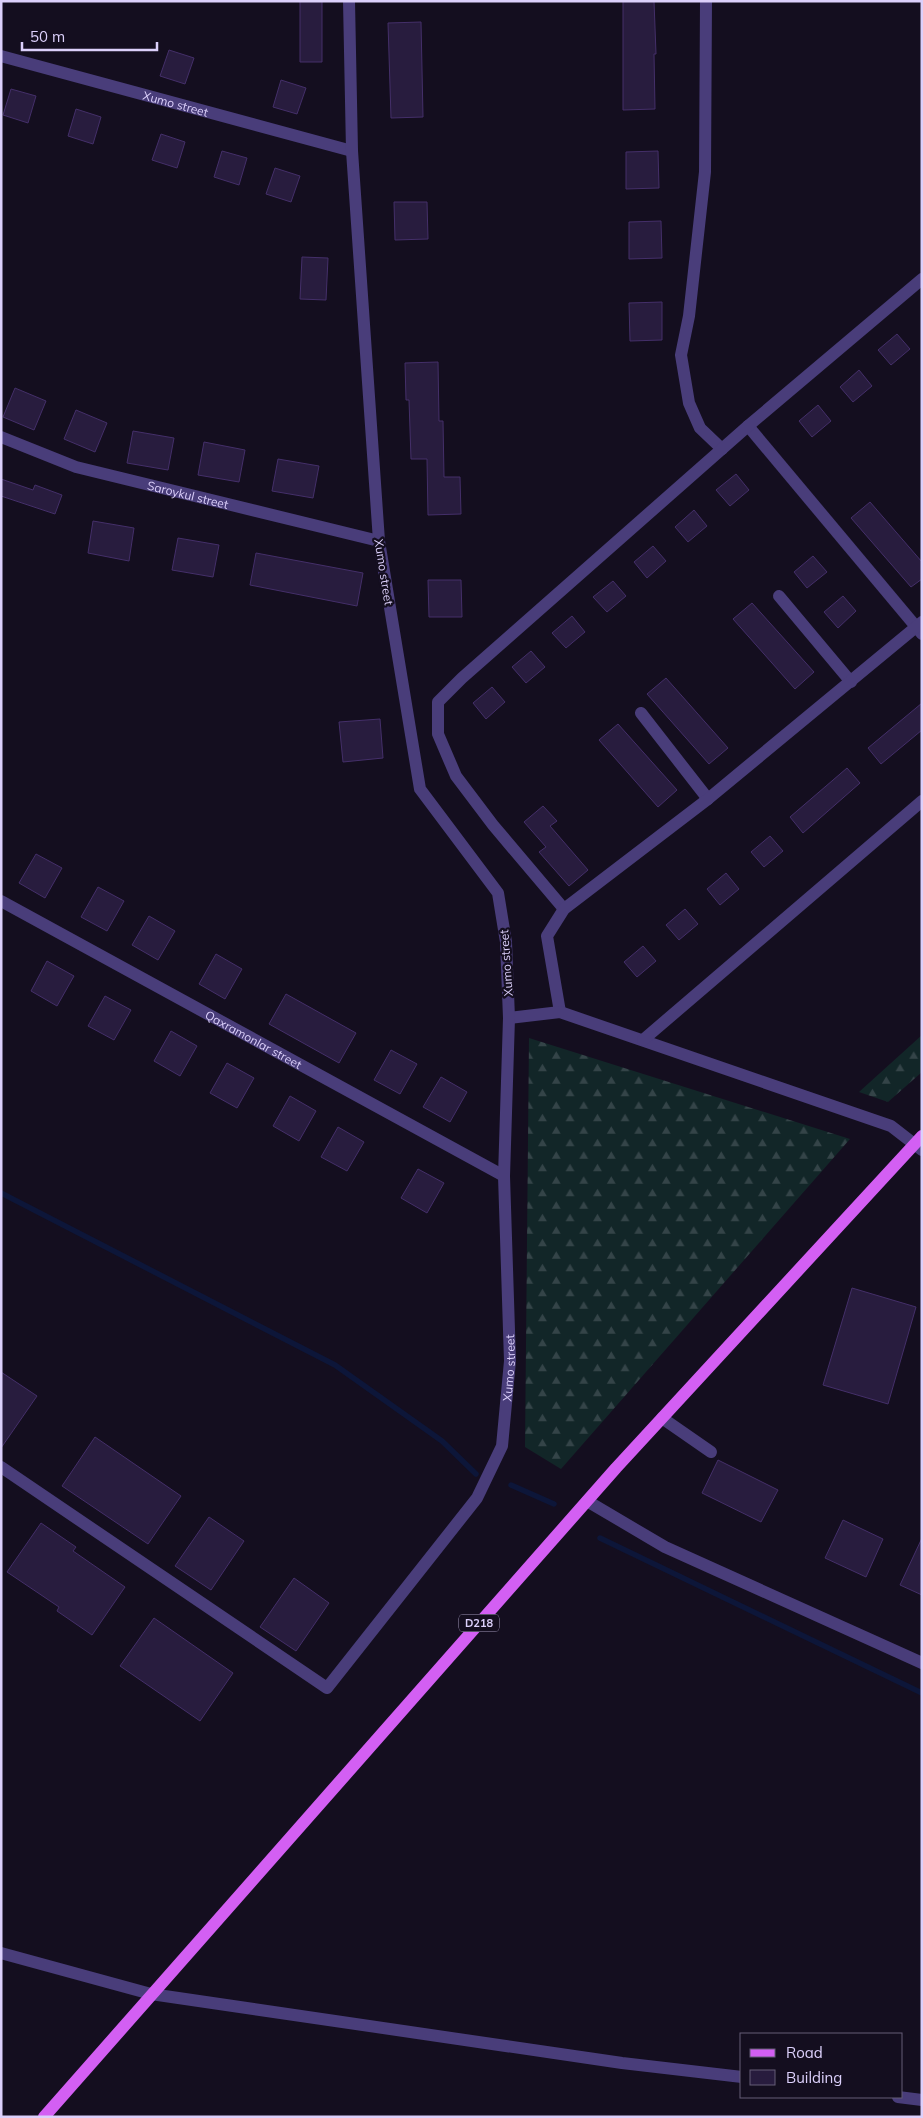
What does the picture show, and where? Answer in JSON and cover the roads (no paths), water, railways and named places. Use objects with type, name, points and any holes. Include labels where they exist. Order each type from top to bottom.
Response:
[{"type":"main road","name":"D218","points":[[44,2117],[587,1501],[919,1143]]},
{"type":"street","name":"Xumo street","points":[[1,1467],[327,1688],[477,1498],[502,1446],[510,1362],[504,1176],[509,1018],[506,942],[498,893],[420,789],[379,541],[352,151],[349,1]]},
{"type":"street","points":[[706,1],[705,172],[689,316],[681,355],[689,403],[700,428],[722,449]]},
{"type":"street","name":"Xumo street","points":[[1,56],[352,151]]},
{"type":"street","points":[[564,909],[456,776],[438,734],[438,702],[462,678],[748,426],[922,279]]},
{"type":"street","points":[[560,1012],[547,936],[564,909],[708,799],[920,628],[748,426]]},
{"type":"street","name":"Saroykul street","points":[[1,437],[76,467],[379,541]]},
{"type":"street","points":[[779,596],[851,682]]},
{"type":"street","points":[[641,713],[708,799]]},
{"type":"street","points":[[643,1040],[922,801]]},
{"type":"street","name":"Qaxramonlar street","points":[[1,901],[504,1176]]},
{"type":"street","points":[[509,1018],[560,1012],[891,1126],[919,1143]]},
{"type":"street","points":[[662,1418],[711,1452]]},
{"type":"street","points":[[587,1501],[665,1547],[922,1663]]},
{"type":"street","points":[[1,1953],[151,1994],[622,2063],[740,2078]]},
{"type":"street","points":[[903,2098],[922,2100]]},
{"type":"waterway","points":[[1,1193],[335,1365],[442,1441],[476,1474]]},
{"type":"waterway","points":[[511,1485],[554,1504]]},
{"type":"waterway","points":[[600,1538],[922,1693]]}]
